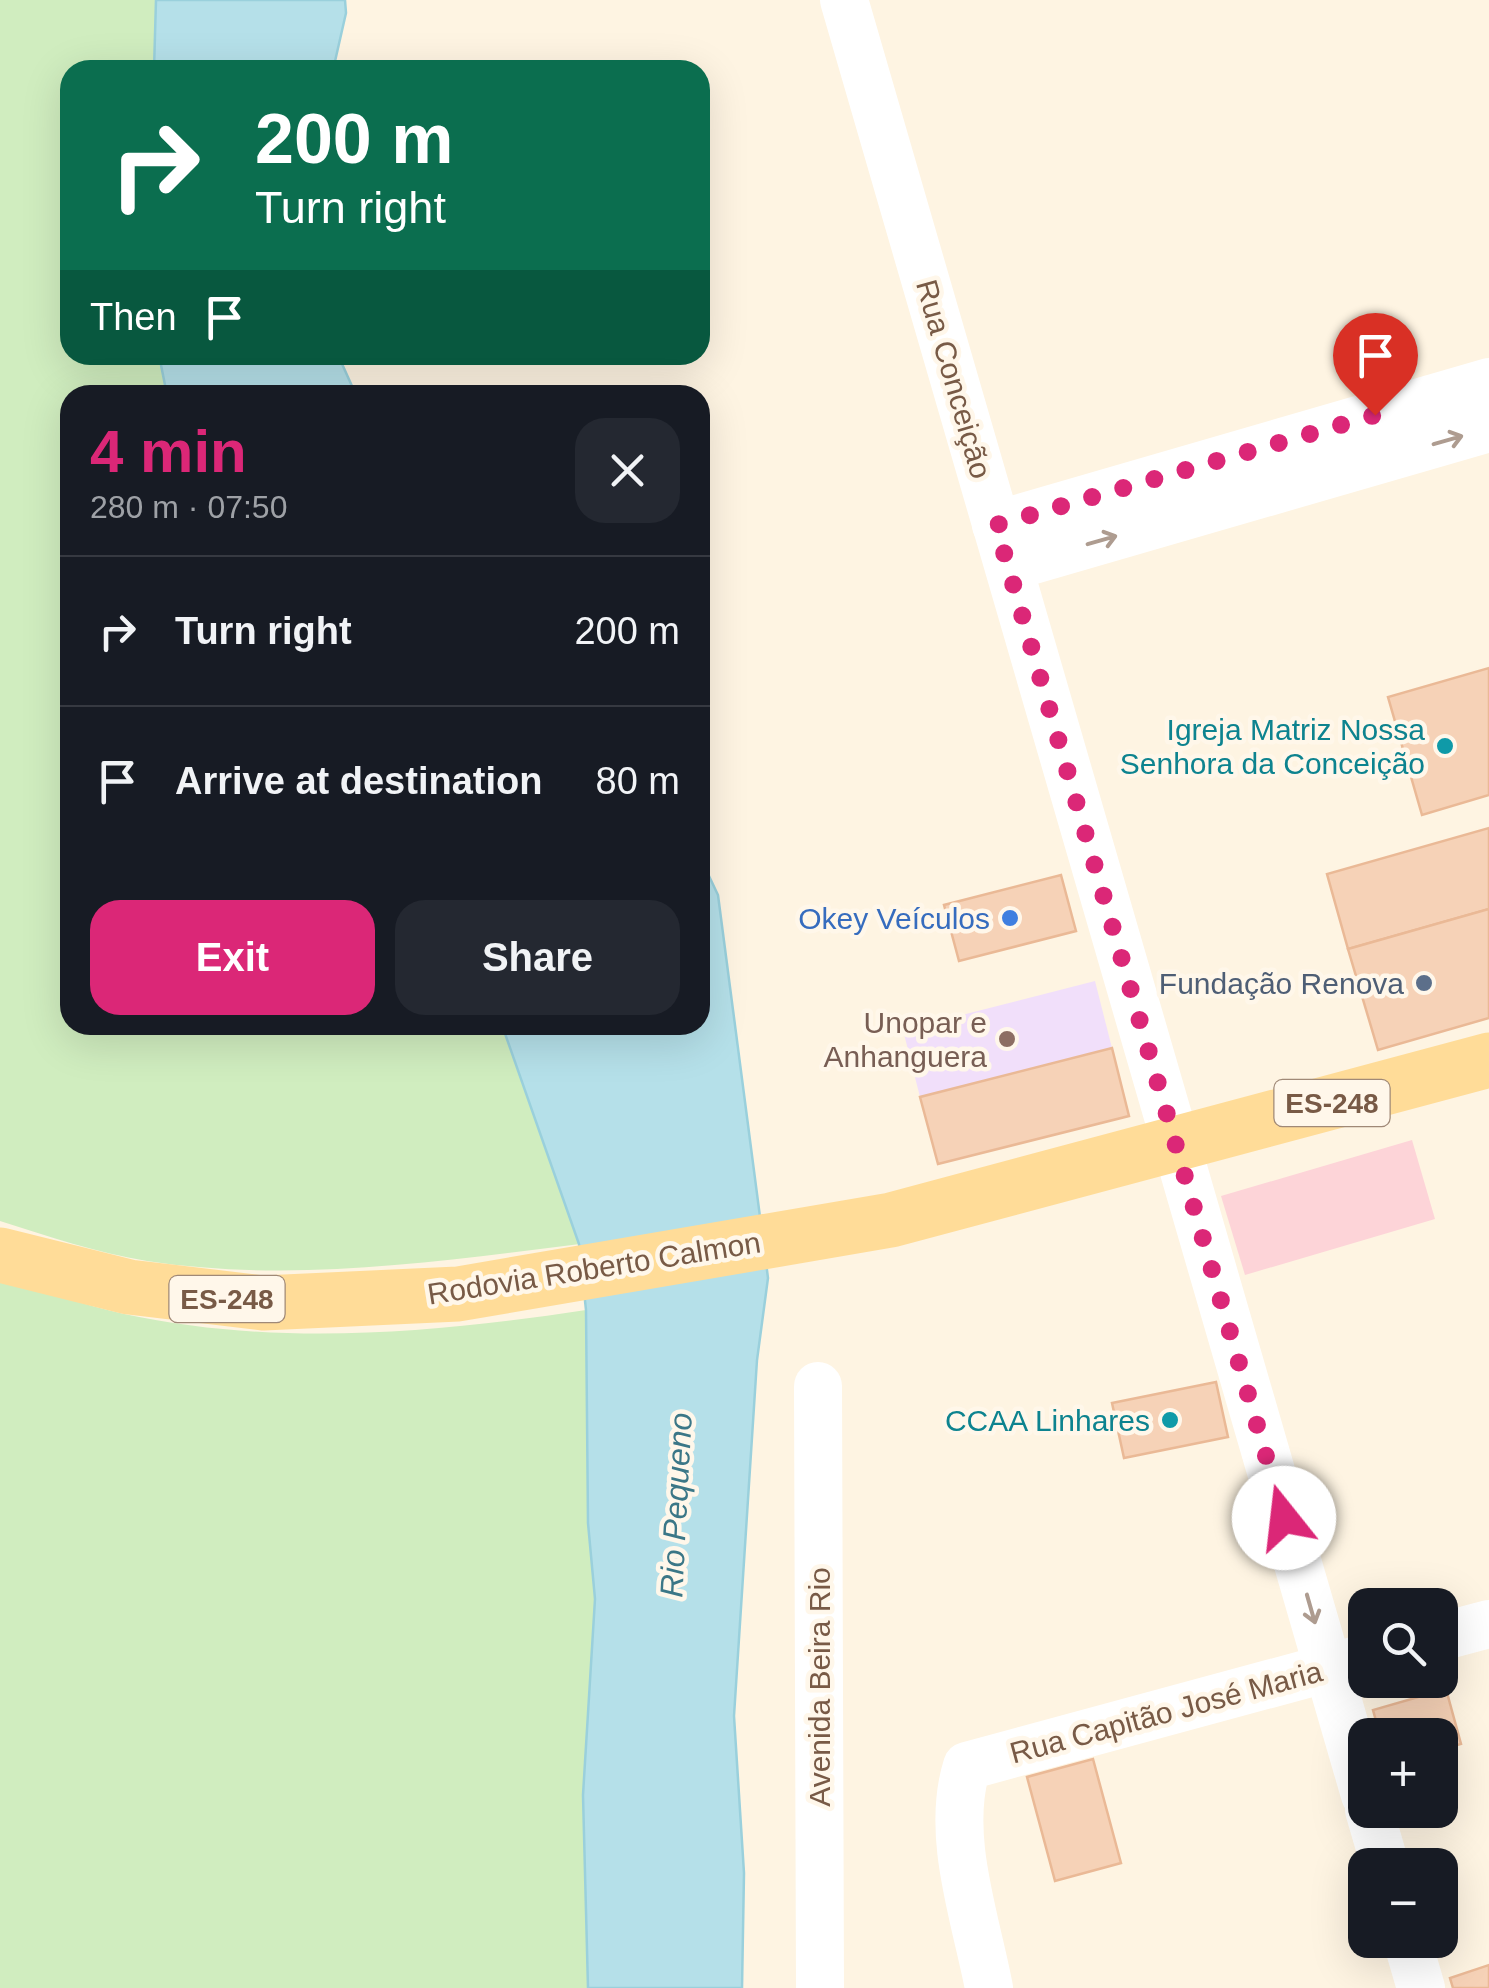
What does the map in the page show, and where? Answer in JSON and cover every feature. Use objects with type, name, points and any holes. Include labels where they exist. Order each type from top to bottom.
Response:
[{"type":"main road","name":"ES-248","points":[[1175,1146],[1489,1060]]},
{"type":"main road","name":"Rodovia Roberto Calmon","points":[[0,1254],[130,1288],[263,1303],[458,1294],[891,1220],[1175,1146]]},
{"type":"street","name":"Rua Conceição","points":[[844,0],[1175,1146],[1346,1663],[1354,1718]]},
{"type":"street","points":[[1002,546],[1489,382]]},
{"type":"street","points":[[1002,546],[1489,428]]},
{"type":"street","name":"Avenida Beira Rio","points":[[818,1386],[820,1988]]},
{"type":"street","points":[[1458,1632],[1489,1624]]},
{"type":"street","name":"Rua Capitão José Maria","points":[[988,1988],[959,1828],[958,1794],[967,1766],[1346,1663]]},
{"type":"street","points":[[1413,1958],[1422,1988]]},
{"type":"shaded area","name":"Unopar e Anhanguera","points":[[1095,981],[1112,1048],[920,1097],[903,1030]]},
{"type":"shaded area","points":[[1412,1140],[1435,1219],[1245,1275],[1221,1196]]},
{"type":"green space","points":[[0,0],[156,0],[154,60],[60,60],[60,365],[161,365],[165,385],[60,385],[60,1035],[506,1035],[580,1244],[364,1268],[255,1270],[128,1258],[0,1221]]},
{"type":"green space","points":[[0,1278],[124,1314],[240,1331],[413,1330],[586,1310],[588,1523],[595,1599],[583,1795],[588,1988],[0,1988]]},
{"type":"water","points":[[156,0],[345,0],[346,13],[335,60],[154,60]]},
{"type":"water","points":[[161,365],[342,365],[352,385],[165,385]]},
{"type":"water","name":"Rio Pequeno","points":[[710,878],[718,895],[768,1278],[757,1360],[734,1716],[744,1873],[742,1988],[588,1988],[583,1795],[595,1599],[588,1523],[586,1310],[579,1244],[506,1035],[710,1035]]},
{"type":"building","name":"Igreja Matriz Nossa Senhora da Conceição","points":[[1489,668],[1489,795],[1422,815],[1388,697]]},
{"type":"building","points":[[1489,828],[1489,909],[1348,949],[1327,874]]},
{"type":"building","name":"Okey Veículos","points":[[1061,875],[1076,931],[959,961],[944,905]]},
{"type":"building","name":"Fundação Renova","points":[[1489,909],[1489,1018],[1378,1050],[1348,949]]},
{"type":"building","points":[[1112,1048],[1129,1116],[938,1164],[920,1097]]},
{"type":"building","name":"CCAA Linhares","points":[[1216,1382],[1228,1437],[1124,1458],[1112,1403]]},
{"type":"building","points":[[1415,1698],[1448,1698],[1454,1718],[1375,1718],[1373,1710]]},
{"type":"building","points":[[1093,1759],[1121,1863],[1055,1881],[1027,1777]]},
{"type":"building","points":[[1489,1965],[1489,1988],[1453,1988],[1450,1978]]},
{"type":"place","name":"Igreja Matriz Nossa Senhora da Conceição","points":[[1445,746]]},
{"type":"place","name":"Okey Veículos","points":[[1010,918]]},
{"type":"place","name":"Fundação Renova","points":[[1424,983]]},
{"type":"place","name":"Unopar e Anhanguera","points":[[1007,1039]]},
{"type":"place","name":"CCAA Linhares","points":[[1170,1420]]},
{"type":"route","points":[[1284,1518],[996,525],[1375,415]]}]
